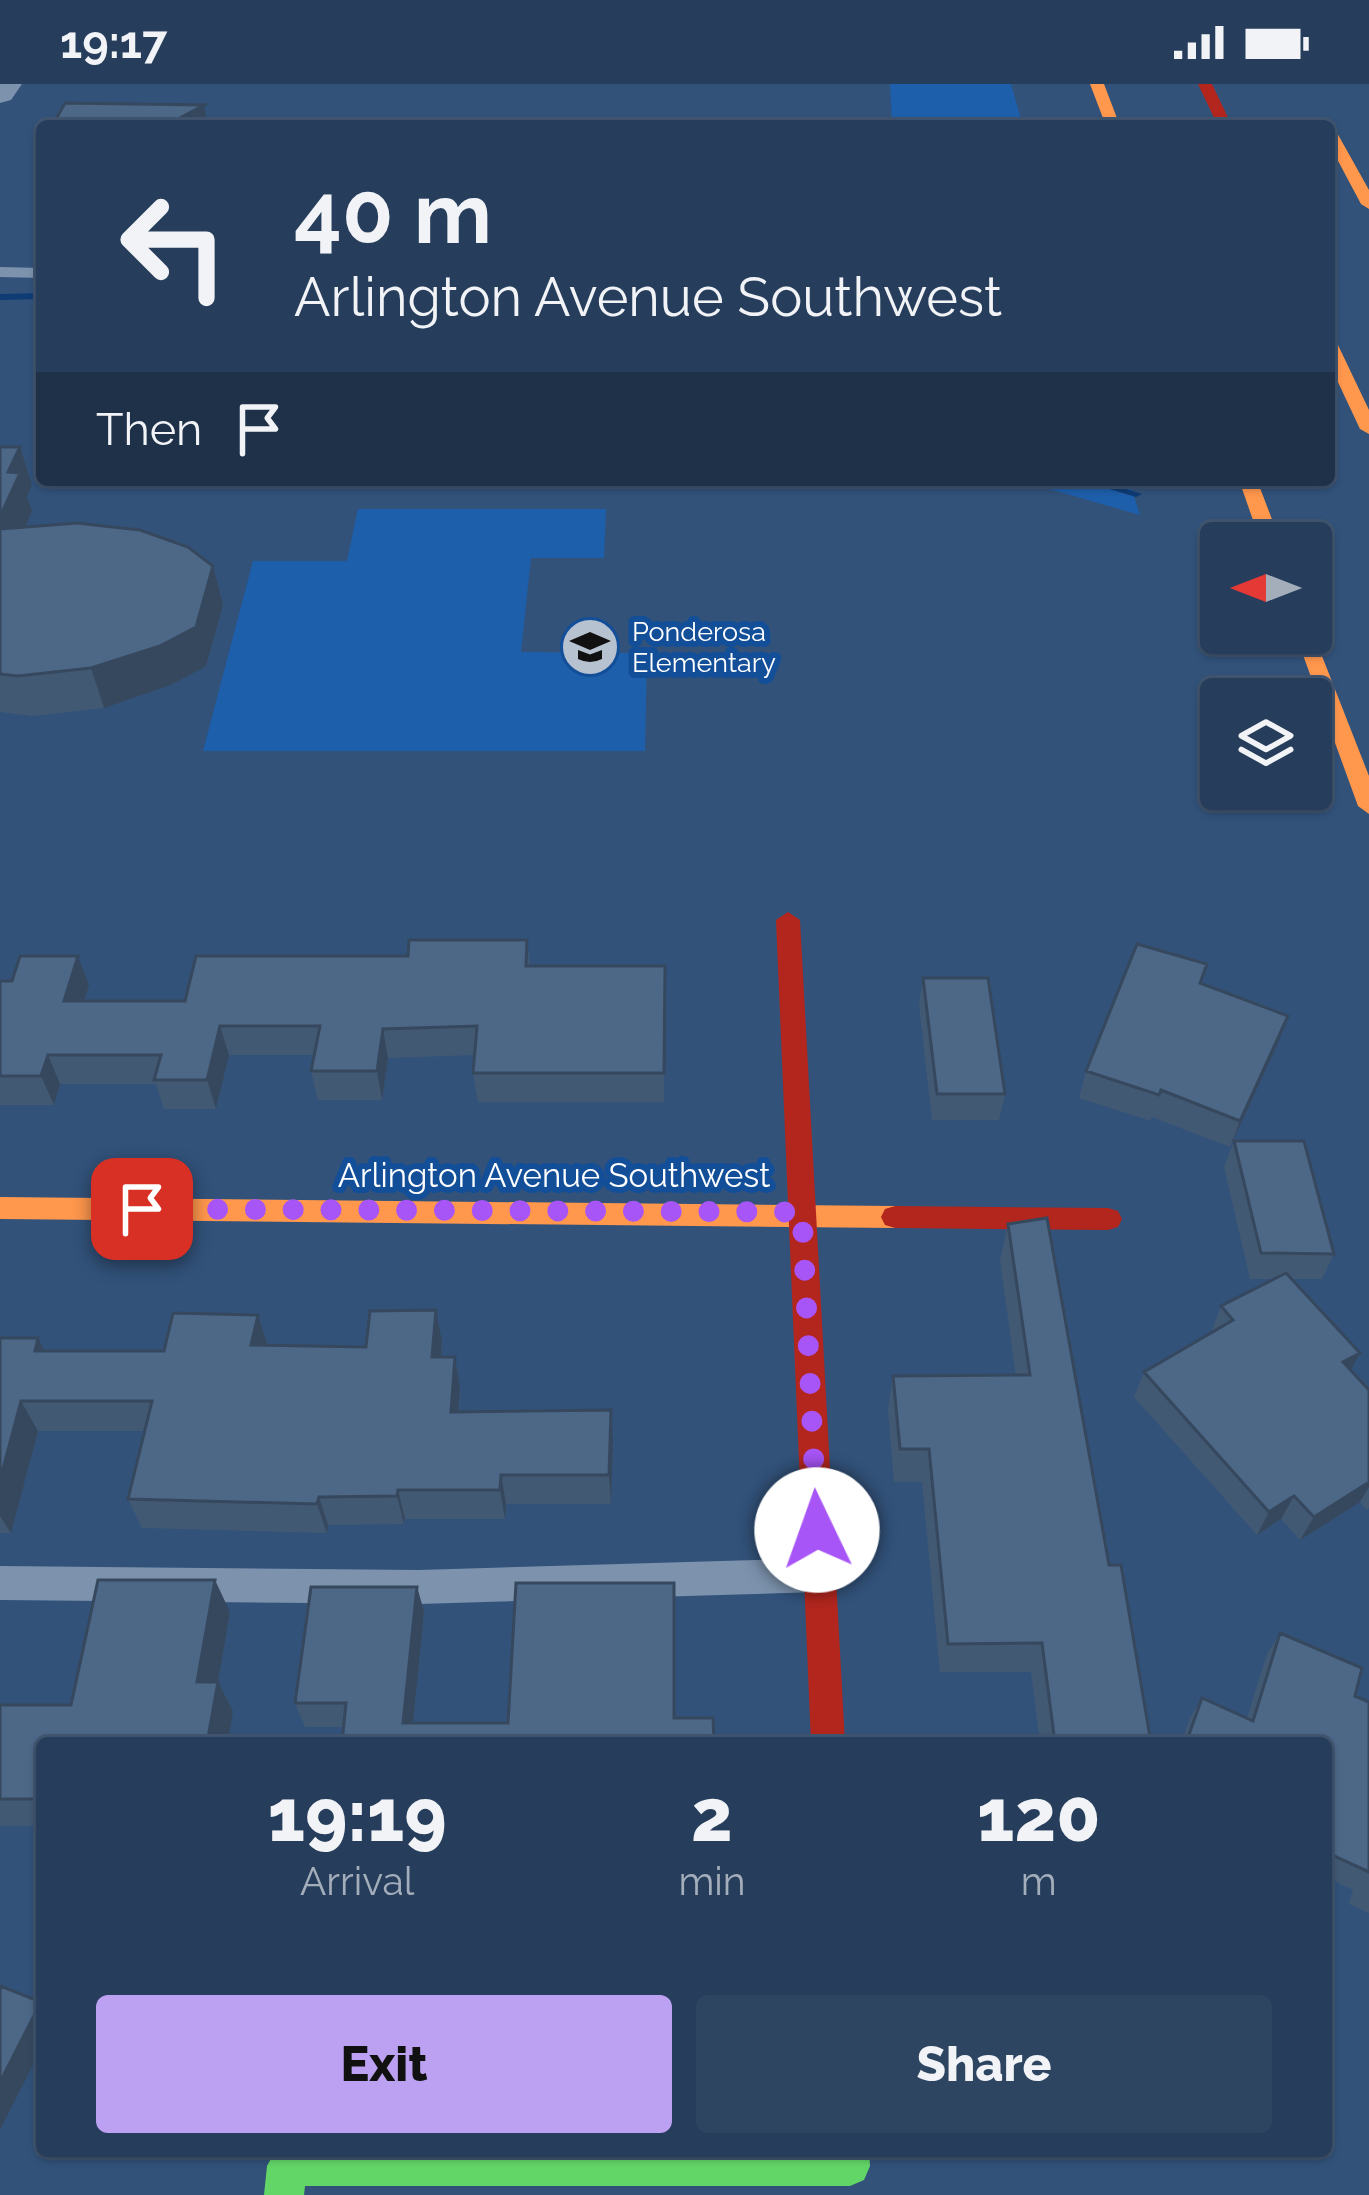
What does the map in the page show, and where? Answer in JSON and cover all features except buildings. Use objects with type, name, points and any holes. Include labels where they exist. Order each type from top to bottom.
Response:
[{"type":"main road","points":[[1097,84],[1111,120]]},
{"type":"main road","points":[[1205,84],[1222,120]]},
{"type":"main road","points":[[1335,143],[1369,204]]},
{"type":"main road","points":[[1335,358],[1369,429]]},
{"type":"main road","points":[[1250,486],[1263,522]]},
{"type":"main road","points":[[1313,654],[1369,806]]},
{"type":"main road","points":[[788,920],[828,1737]]},
{"type":"main road","name":"Arlington Avenue Southwest","points":[[0,1208],[802,1212],[1108,1219]]},
{"type":"main road","points":[[284,2195],[287,2166],[850,2166],[849,2157]]},
{"type":"street","points":[[0,94],[7,84]]},
{"type":"lane","points":[[0,272],[36,273]]},
{"type":"lane","points":[[0,1583],[419,1587],[819,1575]]},
{"type":"shaded area","points":[[890,84],[1011,84],[1021,120],[892,120]]},
{"type":"shaded area","points":[[1039,486],[1131,486],[1140,515]]},
{"type":"shaded area","points":[[358,509],[606,509],[604,558],[531,558],[521,652],[647,653],[645,751],[203,751],[253,561],[347,561]]},
{"type":"waterway","points":[[0,297],[36,296]]},
{"type":"waterway","points":[[1107,486],[1136,494]]},
{"type":"traffic: fast","points":[[284,2195],[287,2166],[850,2166],[849,2157]]},
{"type":"traffic: slow","points":[[1097,84],[1111,120]]},
{"type":"traffic: slow","points":[[1335,142],[1369,204]]},
{"type":"traffic: slow","points":[[1335,358],[1369,429]]},
{"type":"traffic: slow","points":[[1250,486],[1263,522]]},
{"type":"traffic: slow","points":[[1313,654],[1369,806]]},
{"type":"traffic: slow","points":[[0,1208],[895,1217]]},
{"type":"traffic: jam","points":[[1205,84],[1222,120]]},
{"type":"traffic: jam","points":[[788,920],[828,1737]]},
{"type":"traffic: jam","points":[[895,1217],[1108,1219]]},
{"type":"place","name":"Ponderosa Elementary","points":[[590,647]]},
{"type":"route","points":[[142,1209],[802,1212],[817,1530]]}]
